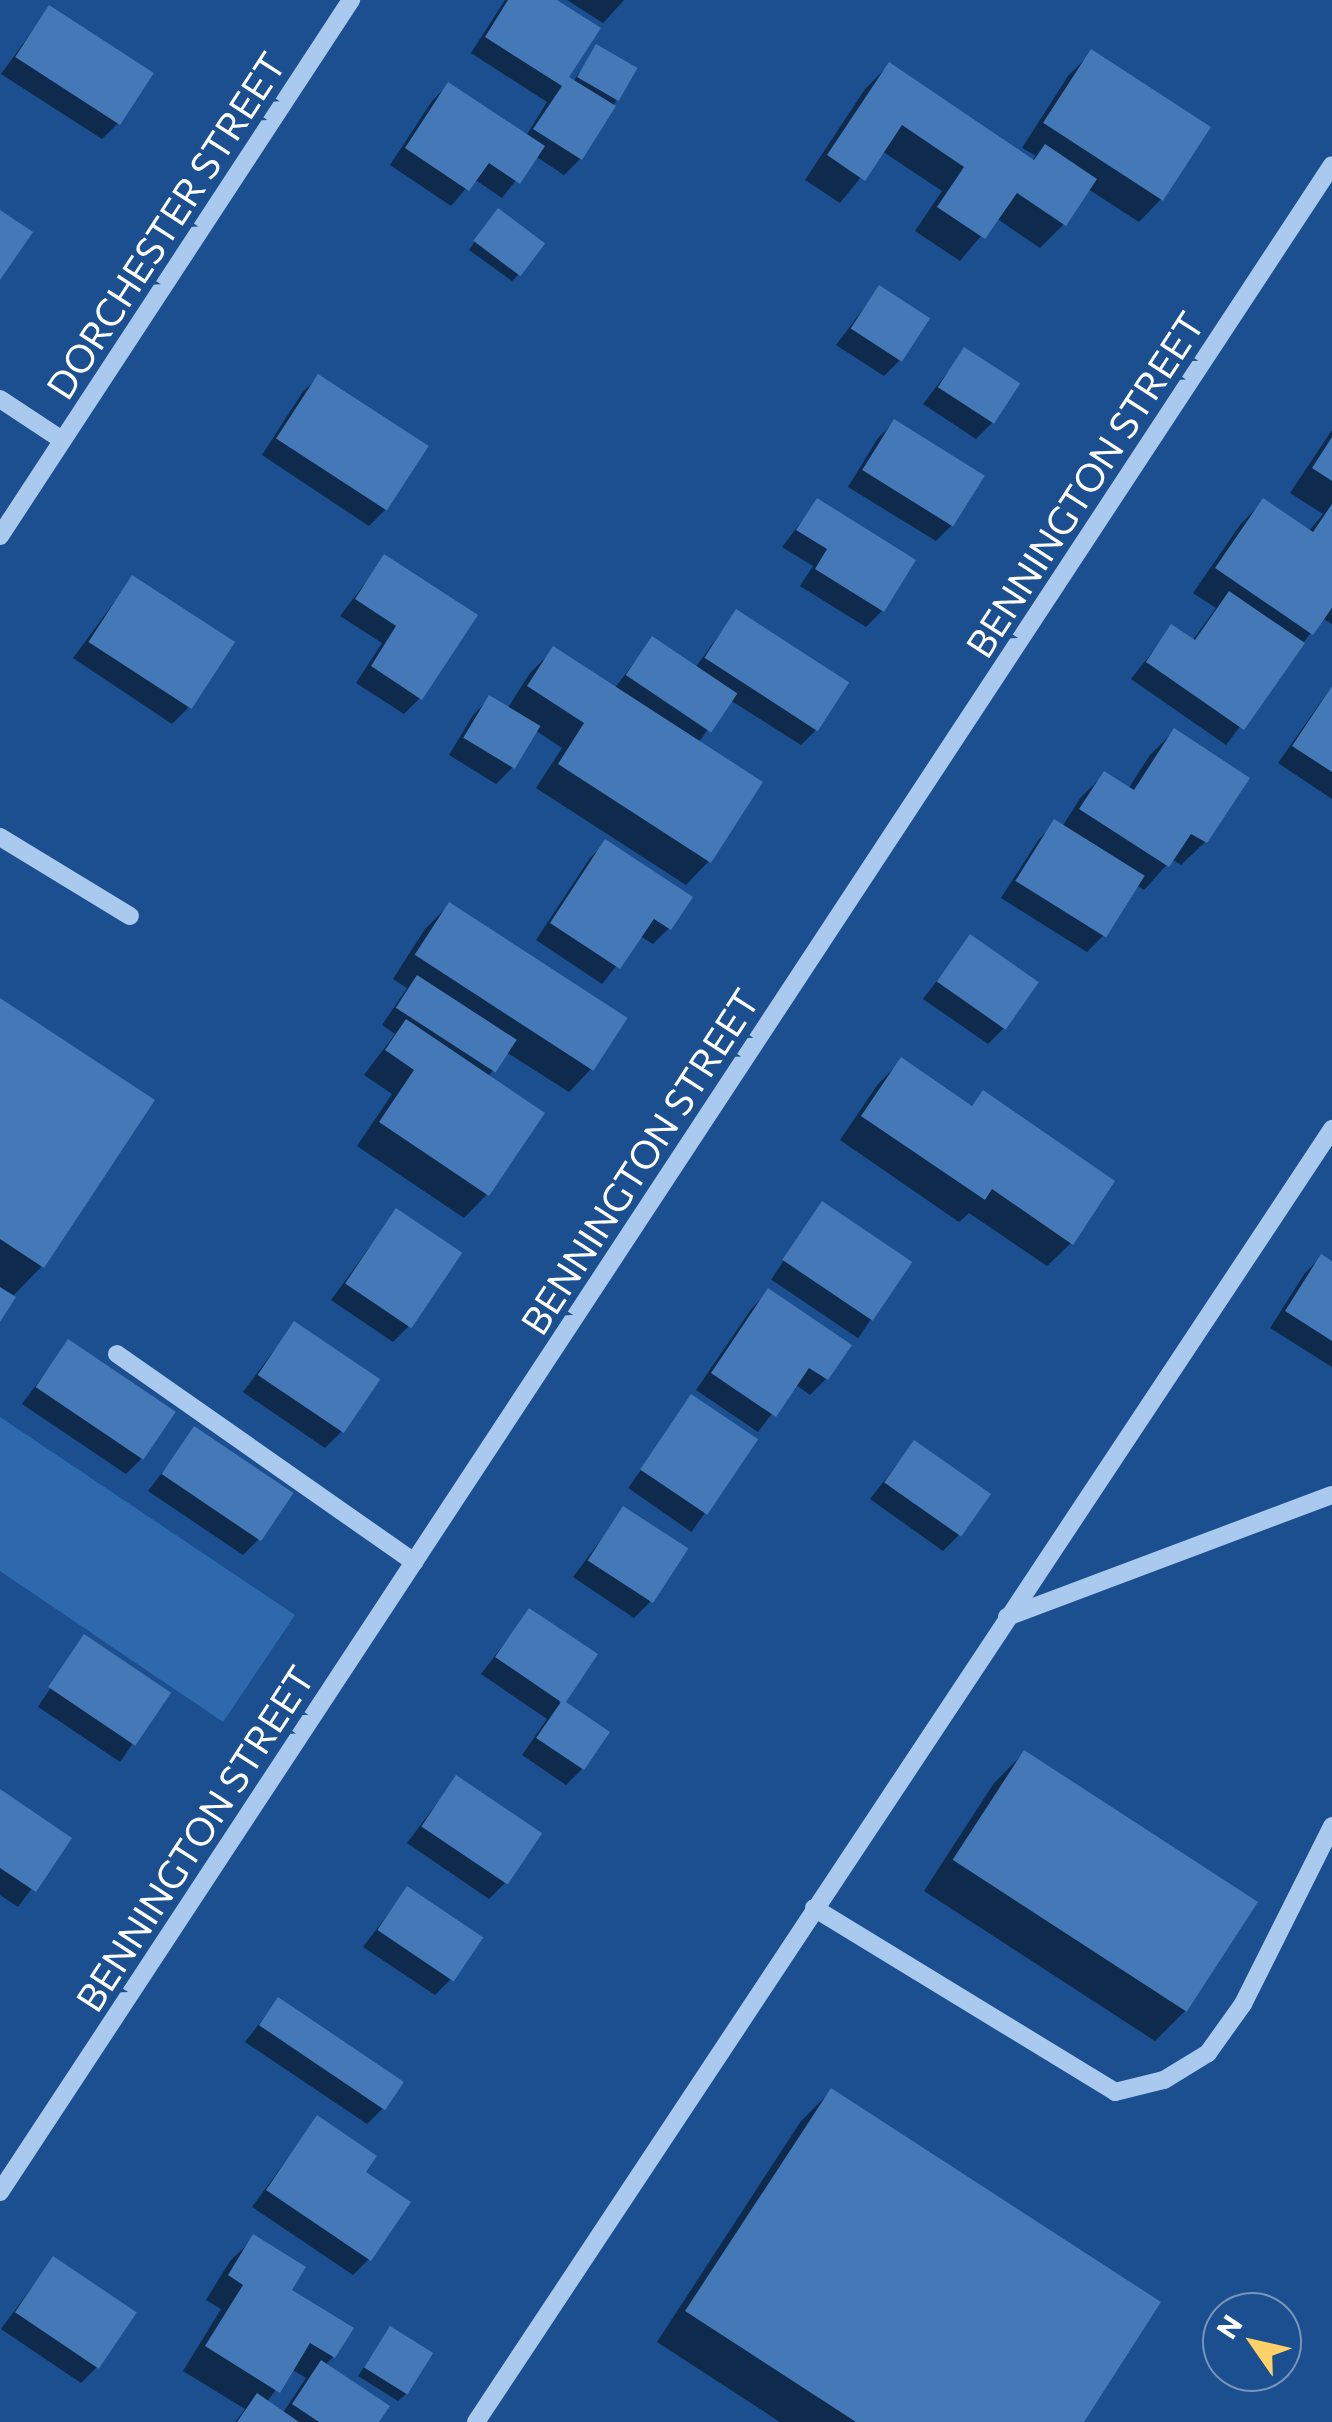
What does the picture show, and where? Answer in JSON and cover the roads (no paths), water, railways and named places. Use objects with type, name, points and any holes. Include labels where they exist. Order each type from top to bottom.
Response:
[{"type":"street","name":"DORCHESTER STREET","points":[[0,536],[351,0]]},
{"type":"street","name":"BENNINGTON STREET","points":[[0,2192],[1332,165]]},
{"type":"street","points":[[0,400],[62,440]]},
{"type":"street","points":[[0,837],[130,916]]},
{"type":"street","points":[[476,2422],[1332,1129]]},
{"type":"street","points":[[116,1354],[414,1562]]},
{"type":"street","points":[[1007,1616],[1332,1495]]},
{"type":"street","points":[[814,1908],[1115,2092],[1164,2080],[1208,2053],[1243,2004],[1332,1826]]}]
